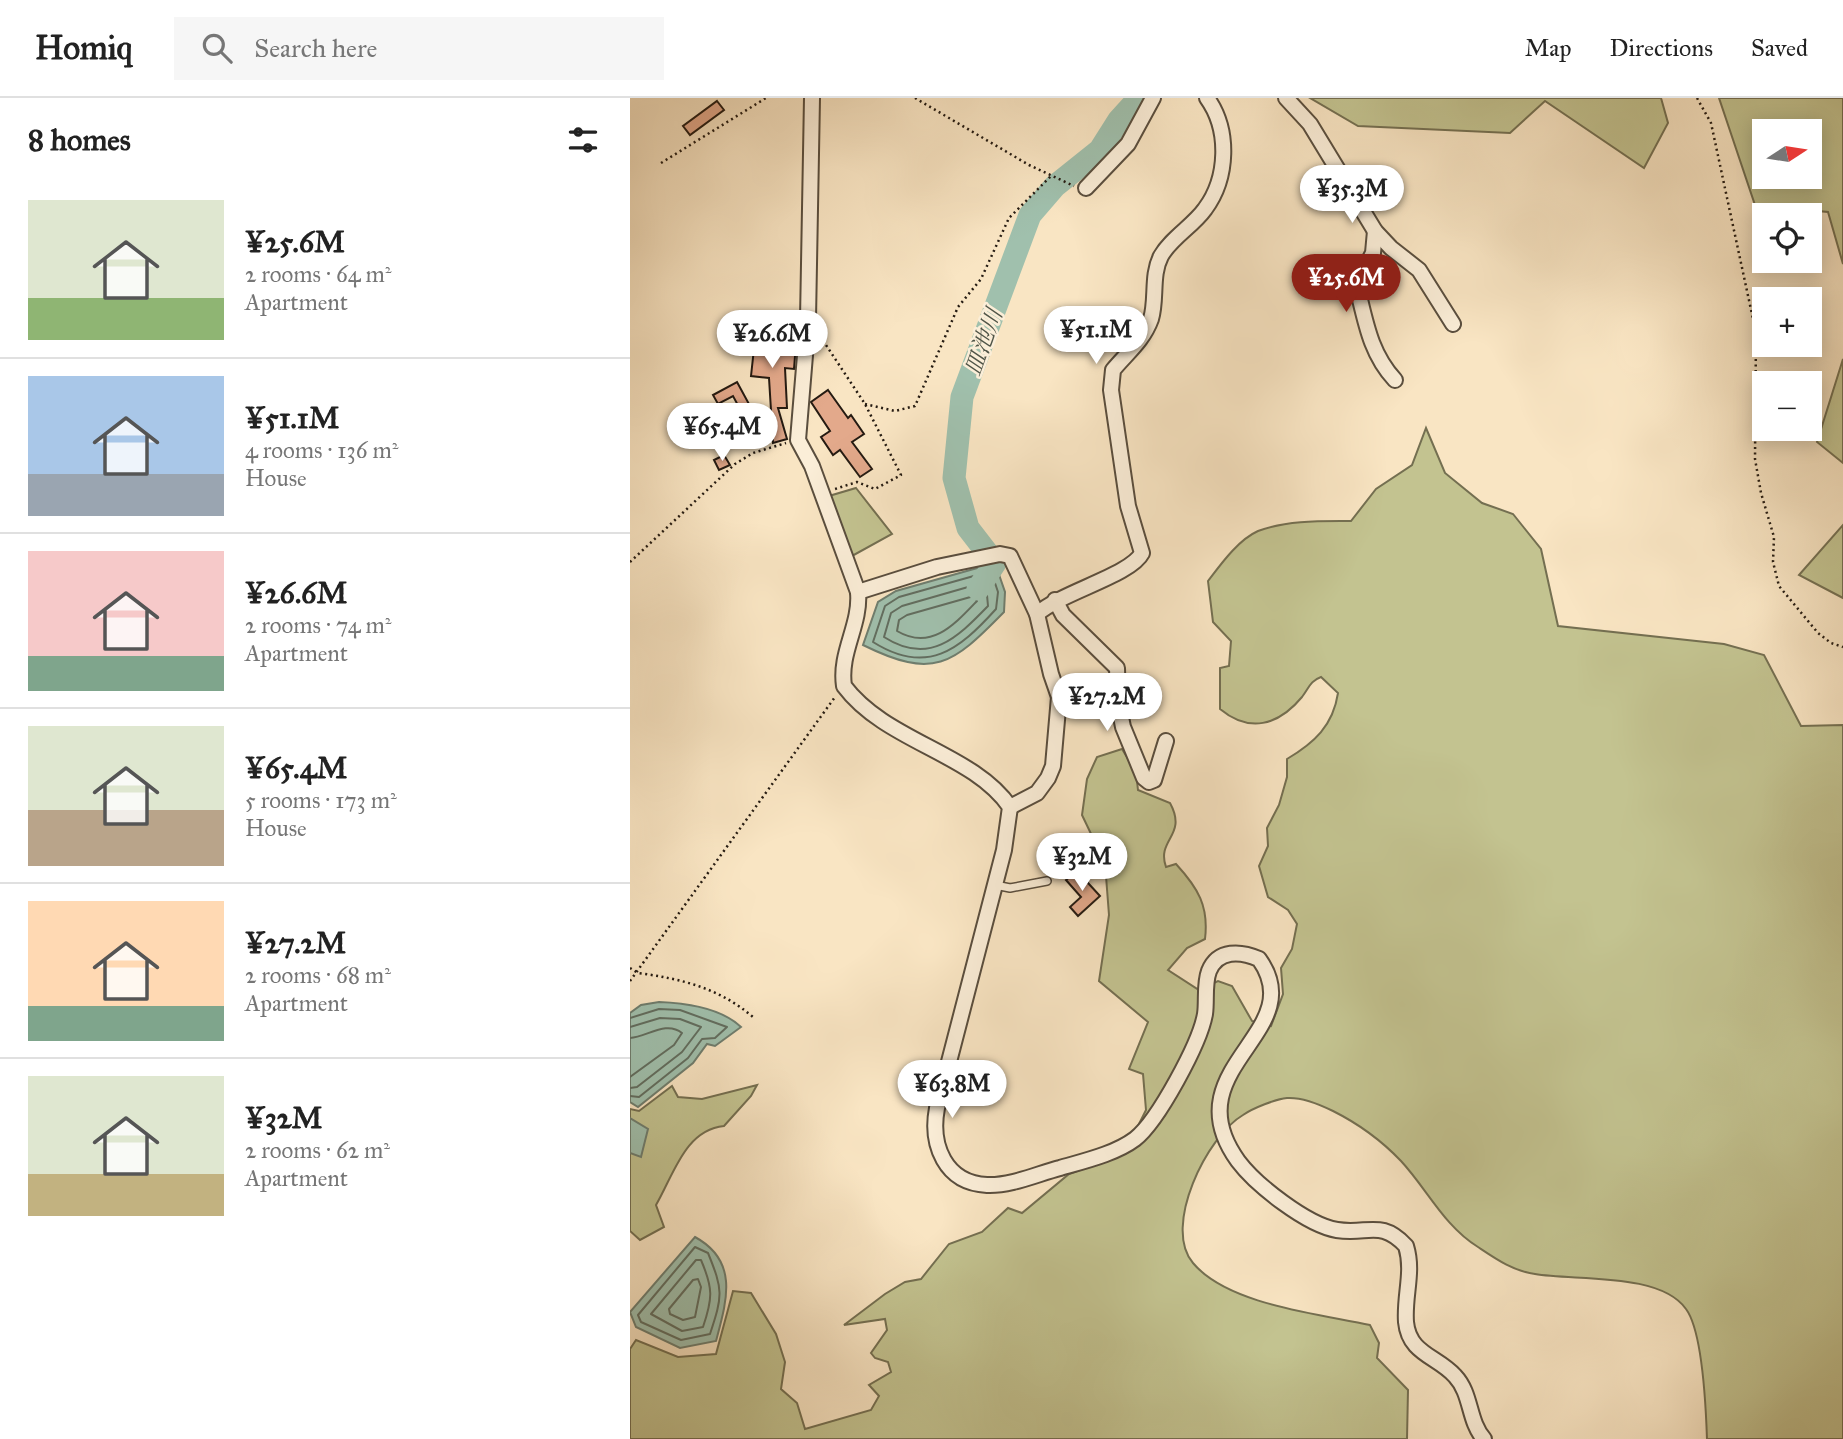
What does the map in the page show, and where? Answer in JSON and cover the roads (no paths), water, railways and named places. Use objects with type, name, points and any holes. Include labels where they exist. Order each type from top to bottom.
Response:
[{"type":"street","points":[[812,98],[808,319],[798,440],[822,493],[858,592],[860,611],[844,656],[844,686],[872,715],[994,789],[1010,807]]},
{"type":"street","points":[[1086,188],[1128,144],[1153,98]]},
{"type":"street","points":[[1037,614],[1055,600],[1112,576],[1139,558],[1142,552],[1129,506],[1111,390],[1113,370],[1140,342],[1151,318],[1157,264],[1162,253],[1205,209],[1219,186],[1223,139],[1220,122],[1208,98]]},
{"type":"street","points":[[1286,98],[1310,124],[1376,231],[1391,248],[1419,270],[1452,324]]},
{"type":"street","points":[[1376,231],[1373,253],[1358,282],[1358,290],[1372,349],[1380,364],[1395,380]]},
{"type":"street","points":[[858,592],[937,567],[1000,554],[1010,556],[1037,614],[1059,697],[1053,766],[1037,793],[1010,807]]},
{"type":"street","points":[[1055,600],[1063,615],[1117,668],[1118,702],[1124,727],[1144,778],[1149,782],[1154,780],[1166,741]]},
{"type":"street","points":[[1010,807],[995,885],[937,1108],[934,1138],[941,1160],[961,1177],[974,1183],[1004,1184],[1075,1163],[1135,1139],[1151,1121],[1195,1042],[1205,1016],[1209,971],[1220,957],[1234,951],[1259,958],[1270,983],[1270,1011],[1222,1087],[1219,1120],[1228,1145],[1250,1175],[1313,1220],[1338,1230],[1386,1230],[1406,1246],[1411,1272],[1406,1321],[1410,1338],[1421,1353],[1454,1374],[1464,1387],[1475,1429],[1484,1439]]},
{"type":"lane","points":[[995,885],[1010,888],[1047,881]]},
{"type":"water","points":[[995,563],[1005,592],[1004,612],[955,655],[941,662],[925,664],[887,656],[863,645],[878,602],[896,591]]},
{"type":"water","points":[[659,1002],[691,1005],[713,1011],[741,1027],[715,1046],[707,1044],[693,1063],[638,1107],[630,1102],[630,1013],[641,1005]]},
{"type":"water","points":[[630,1118],[648,1129],[641,1157],[630,1153]]},
{"type":"water","points":[[695,1237],[709,1247],[724,1270],[724,1311],[716,1341],[680,1348],[636,1327],[630,1312]]},
{"type":"waterway","name":"皿池川","points":[[978,589],[995,563],[968,528],[954,478],[962,397],[1030,215],[1055,186],[1100,150],[1119,120],[1139,98]]}]
